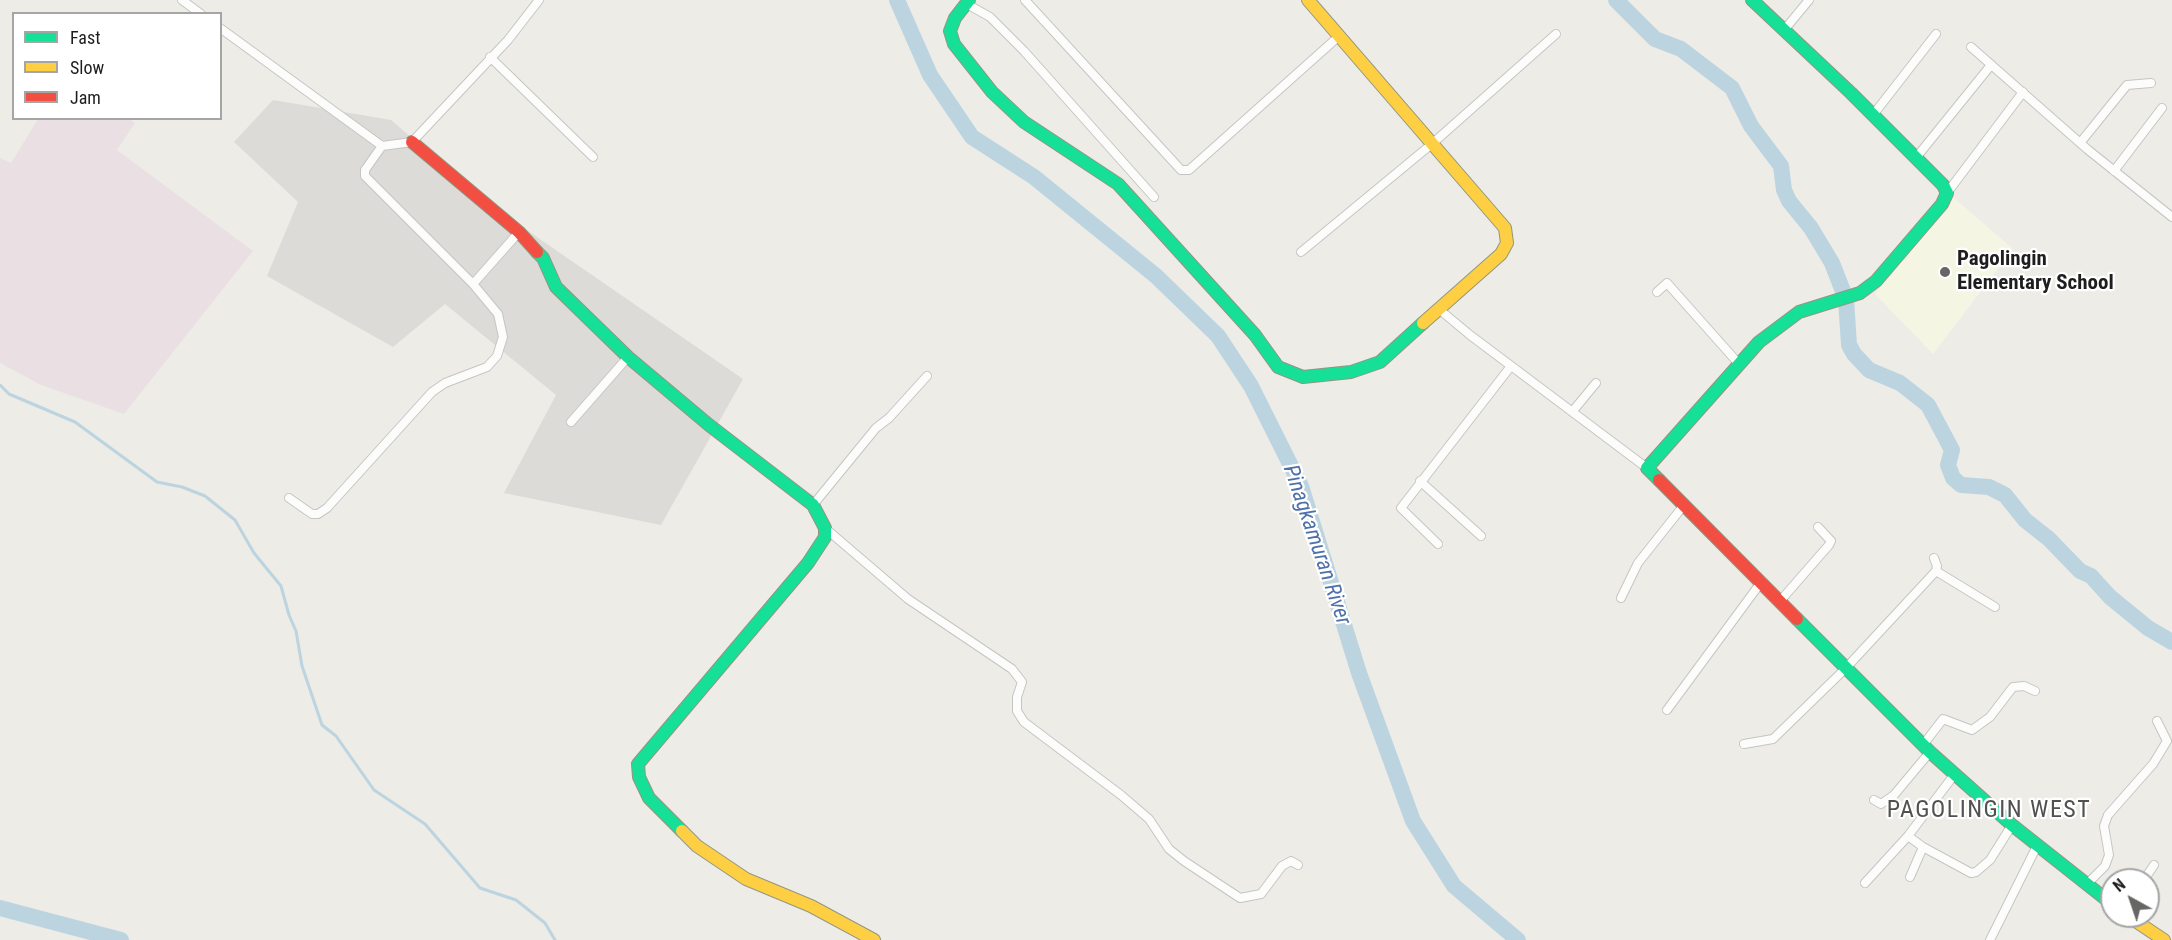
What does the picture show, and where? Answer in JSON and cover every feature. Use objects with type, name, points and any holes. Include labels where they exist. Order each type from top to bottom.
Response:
[{"type":"street","points":[[182,0],[198,12]]},
{"type":"street","points":[[222,29],[382,146],[412,142],[508,40],[539,0]]},
{"type":"street","points":[[1025,0],[1180,170],[1190,170],[1338,37]]},
{"type":"street","points":[[1154,197],[1024,51],[990,17],[967,2],[955,18],[950,31],[954,44],[992,92],[1024,122],[1118,184],[1255,335],[1278,367],[1303,377],[1351,372],[1380,362],[1501,254],[1507,243],[1505,228],[1308,0]]},
{"type":"street","points":[[1752,0],[1873,115],[1943,185],[1947,193]]},
{"type":"street","points":[[1785,29],[1809,0]]},
{"type":"street","points":[[1301,252],[1433,143],[1556,34]]},
{"type":"street","points":[[1873,115],[1936,34]]},
{"type":"street","points":[[1971,46],[2080,143],[2172,217]]},
{"type":"street","points":[[490,57],[593,157]]},
{"type":"street","points":[[1915,159],[1991,65]]},
{"type":"street","points":[[2080,143],[2127,85],[2151,83]]},
{"type":"street","points":[[1647,468],[1739,364],[1776,327],[1799,312],[1860,293],[1876,281],[1942,204],[1947,193],[2023,92]]},
{"type":"street","points":[[2114,171],[2162,108]]},
{"type":"street","points":[[412,142],[519,232],[543,258],[556,287],[628,357],[709,425],[813,505],[825,528],[908,599],[1012,669],[1022,682],[1017,697],[1017,711],[1024,722],[1149,819],[1169,849],[1240,898],[1261,894],[1282,866],[1291,861],[1298,865]]},
{"type":"street","points":[[289,498],[312,514],[318,514],[432,392],[445,383],[487,367],[497,356],[503,337],[503,327],[498,314],[473,284],[365,176],[365,170],[382,146]]},
{"type":"street","points":[[473,284],[519,232]]},
{"type":"street","points":[[1657,292],[1666,283],[1739,364]]},
{"type":"street","points":[[1440,310],[1647,468],[1954,775],[2100,895]]},
{"type":"street","points":[[571,422],[628,357]]},
{"type":"street","points":[[1438,544],[1402,511],[1404,502],[1511,366]]},
{"type":"street","points":[[813,505],[876,428],[889,418],[927,376]]},
{"type":"street","points":[[1572,412],[1596,383]]},
{"type":"street","points":[[1420,481],[1481,536]]},
{"type":"street","points":[[1621,598],[1638,563],[1684,505]]},
{"type":"street","points":[[1780,600],[1829,545],[1831,541],[1818,527]]},
{"type":"street","points":[[825,528],[825,537],[808,563],[638,764],[639,777],[649,798],[697,846],[746,879],[811,906],[874,940]]},
{"type":"street","points":[[1744,744],[1773,739],[1846,668],[1936,571],[1934,558]]},
{"type":"street","points":[[1936,571],[1995,607]]},
{"type":"street","points":[[1667,710],[1761,581]]},
{"type":"street","points":[[1874,800],[1881,804],[1894,795],[1927,748],[1940,720],[1946,719],[1972,730],[1990,717],[2013,687],[2024,686],[2035,691]]},
{"type":"street","points":[[2086,885],[2105,866],[2109,855],[2104,826],[2108,815],[2153,764],[2167,741],[2157,722]]},
{"type":"street","points":[[1864,883],[1908,836],[1954,775]]},
{"type":"street","points":[[1908,836],[1923,847],[1971,873],[1976,872],[1990,860],[2012,825]]},
{"type":"street","points":[[1990,940],[2038,844]]},
{"type":"street","points":[[1910,878],[1923,847]]},
{"type":"street","points":[[2146,928],[2164,940]]},
{"type":"shaded area","points":[[273,100],[391,120],[489,204],[743,379],[661,525],[504,493],[556,395],[445,304],[393,347],[267,276],[298,202],[234,142]]},
{"type":"shaded area","points":[[37,120],[131,120],[135,123],[117,150],[253,251],[124,414],[41,385],[0,363],[0,158],[11,163]]},
{"type":"shaded area","name":"Pagolingin Elementary School","points":[[1954,198],[2013,249],[1933,354],[1875,294]]},
{"type":"waterway","name":"Pinagkamuran River","points":[[897,0],[930,75],[972,137],[1034,177],[1156,276],[1218,336],[1251,386],[1301,486],[1359,673],[1413,821],[1454,886],[1518,940]]},
{"type":"waterway","points":[[1616,0],[1655,39],[1681,49],[1732,88],[1751,126],[1781,166],[1784,190],[1789,201],[1811,228],[1832,263],[1846,299],[1849,345],[1854,354],[1869,370],[1900,383],[1928,405],[1952,450],[1948,465],[1953,478],[1961,485],[1989,487],[2005,495],[2025,520],[2049,539],[2080,571],[2091,576],[2110,597],[2148,628],[2172,642]]},
{"type":"waterway","points":[[0,385],[9,394],[75,422],[157,482],[182,487],[205,496],[235,520],[254,553],[281,586],[296,631],[302,666],[322,725],[336,736],[374,790],[425,824],[480,888],[516,900],[545,923],[555,940]]},
{"type":"waterway","points":[[0,908],[121,940]]},
{"type":"traffic: fast","points":[[969,0],[955,18],[950,31],[954,44],[992,92],[1024,122],[1118,184],[1255,335],[1278,367],[1303,377],[1351,372],[1380,362],[1423,323]]},
{"type":"traffic: fast","points":[[1659,480],[1647,468],[1759,342],[1799,312],[1860,293],[1876,281],[1942,204],[1947,193],[1943,185],[1851,93],[1752,0]]},
{"type":"traffic: fast","points":[[537,252],[543,258],[556,287],[628,357],[709,425],[813,505],[825,528],[825,537],[808,563],[638,764],[639,777],[649,798],[682,831]]},
{"type":"traffic: fast","points":[[1797,619],[1930,752],[2012,825],[2100,895]]},
{"type":"traffic: slow","points":[[1308,0],[1505,228],[1507,243],[1501,254],[1423,323]]},
{"type":"traffic: slow","points":[[682,831],[697,846],[746,879],[811,906],[874,940]]},
{"type":"traffic: slow","points":[[2146,928],[2164,940]]},
{"type":"traffic: jam","points":[[412,142],[519,232],[537,252]]},
{"type":"traffic: jam","points":[[1659,480],[1797,619]]},
{"type":"place","name":"Pagolingin Elementary School","points":[[1945,272]]},
{"type":"district","name":"PAGOLINGIN WEST","points":[[1989,811]]}]
